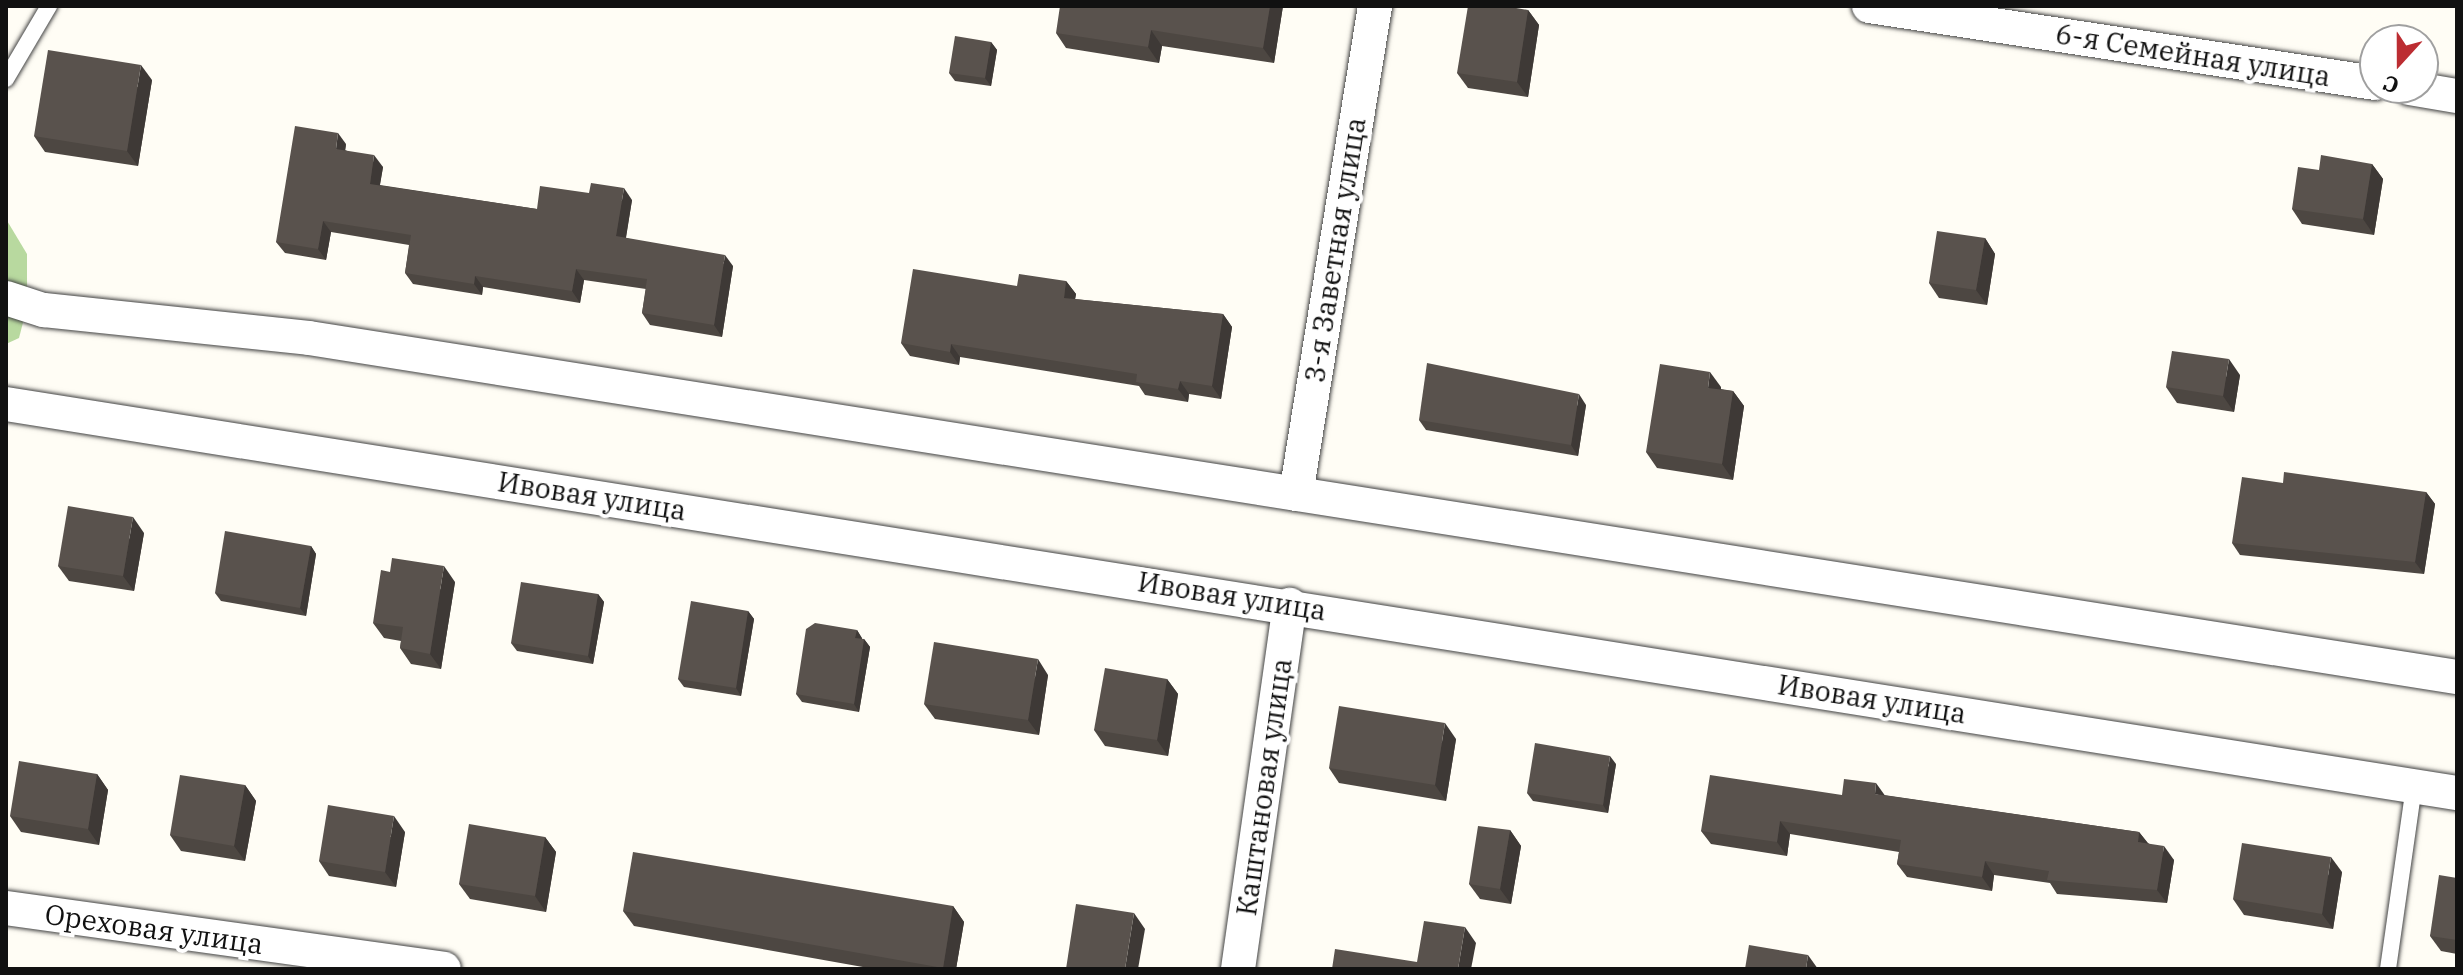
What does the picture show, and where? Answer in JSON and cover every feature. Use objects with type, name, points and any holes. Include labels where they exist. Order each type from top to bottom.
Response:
[{"type":"street","name":"3-я Заветная улица","points":[[1296,494],[1375,6]]},
{"type":"street","name":"6-я Семейная улица","points":[[1869,6],[2359,81]]},
{"type":"street","points":[[6,298],[44,310],[309,338],[2457,677]]},
{"type":"street","name":"Ивовая улица","points":[[6,404],[1290,605],[2457,793]]},
{"type":"street","name":"Каштановая улица","points":[[1238,969],[1290,605]]},
{"type":"street","name":"Ореховая улица","points":[[6,908],[444,969]]},
{"type":"lane","points":[[6,79],[49,6]]},
{"type":"lane","points":[[2388,969],[2414,786]]},
{"type":"green space","points":[[6,219],[27,254],[27,307],[19,338],[6,344]]},
{"type":"building","points":[[1060,6],[1270,6],[1263,48],[1151,30],[1148,47],[1056,33]]},
{"type":"building","points":[[1468,6],[1505,6],[1528,10],[1517,82],[1457,73]]},
{"type":"building","points":[[955,36],[991,42],[985,78],[949,73]]},
{"type":"building","points":[[48,50],[141,65],[127,151],[34,136]]},
{"type":"building","points":[[295,126],[338,133],[336,149],[374,155],[370,184],[537,209],[540,186],[589,193],[591,183],[624,188],[616,236],[725,255],[714,325],[642,313],[647,279],[576,269],[572,291],[475,276],[474,284],[405,273],[411,235],[323,221],[318,249],[276,242]]},
{"type":"building","points":[[2321,155],[2372,164],[2363,219],[2292,209],[2298,167],[2319,170]]},
{"type":"building","points":[[1937,231],[1985,238],[1976,290],[1929,283]]},
{"type":"building","points":[[913,269],[1017,286],[1019,274],[1066,281],[1064,298],[1223,314],[1212,386],[1180,381],[1178,389],[1136,382],[1137,374],[951,344],[950,352],[901,343]]},
{"type":"building","points":[[2172,351],[2229,359],[2223,396],[2166,387]]},
{"type":"building","points":[[1427,363],[1579,394],[1571,445],[1419,420]]},
{"type":"building","points":[[1660,364],[1710,372],[1708,388],[1733,391],[1722,464],[1646,452]]},
{"type":"building","points":[[2284,472],[2426,492],[2415,562],[2232,543],[2242,477],[2283,483]]},
{"type":"building","points":[[68,506],[133,517],[123,576],[58,566]]},
{"type":"building","points":[[225,531],[311,546],[300,608],[215,593]]},
{"type":"building","points":[[392,558],[444,566],[430,654],[400,648],[403,627],[373,623],[381,570],[390,572]]},
{"type":"building","points":[[521,582],[598,594],[588,656],[511,643]]},
{"type":"building","points":[[691,601],[748,611],[736,688],[678,679]]},
{"type":"building","points":[[815,623],[857,630],[855,638],[864,639],[854,704],[796,694],[806,629]]},
{"type":"building","points":[[934,642],[1038,659],[1028,720],[924,704]]},
{"type":"building","points":[[1105,668],[1167,679],[1157,740],[1094,730]]},
{"type":"building","points":[[1339,706],[1445,723],[1435,785],[1329,768]]},
{"type":"building","points":[[1535,743],[1610,756],[1603,805],[1527,793]]},
{"type":"building","points":[[19,761],[97,774],[88,829],[10,816]]},
{"type":"building","points":[[180,775],[245,785],[234,846],[170,835]]},
{"type":"building","points":[[1710,775],[1842,795],[1844,779],[1876,783],[1875,794],[2139,832],[2138,842],[2164,846],[2157,890],[2047,880],[2049,871],[1985,861],[1982,877],[1897,864],[1901,840],[1780,821],[1777,842],[1701,831]]},
{"type":"building","points":[[328,805],[394,816],[385,872],[319,861]]},
{"type":"building","points":[[469,824],[545,837],[535,896],[459,884]]},
{"type":"building","points":[[1478,826],[1510,830],[1500,889],[1469,884]]},
{"type":"building","points":[[2242,843],[2331,857],[2322,914],[2233,899]]},
{"type":"building","points":[[633,852],[953,906],[943,968],[623,911]]},
{"type":"building","points":[[2439,875],[2457,878],[2457,940],[2430,936]]},
{"type":"building","points":[[1076,904],[1134,913],[1125,969],[1066,969]]},
{"type":"building","points":[[1424,921],[1465,927],[1458,969],[1332,969],[1335,949],[1417,962]]},
{"type":"building","points":[[1749,945],[1808,955],[1806,969],[1745,969]]}]
